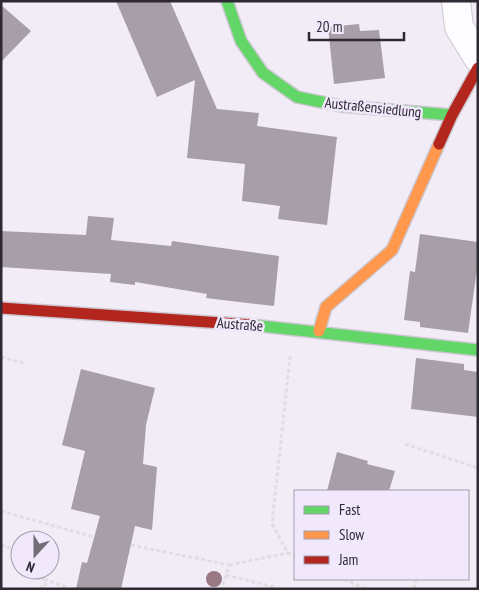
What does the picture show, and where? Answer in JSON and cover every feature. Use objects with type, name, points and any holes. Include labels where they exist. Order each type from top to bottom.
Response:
[{"type":"street","name":"Austraßensiedlung","points":[[227,1],[241,41],[263,73],[297,97],[341,106],[452,115]]},
{"type":"street","points":[[456,1],[459,27],[478,58]]},
{"type":"street","points":[[320,331],[326,307],[392,250],[452,115],[478,68]]},
{"type":"street","name":"Austraße","points":[[1,308],[293,328],[478,350]]},
{"type":"path","points":[[288,553],[272,524],[293,328]]},
{"type":"path","points":[[1,357],[27,364]]},
{"type":"path","points":[[405,444],[478,468]]},
{"type":"path","points":[[1,511],[94,537]]},
{"type":"path","points":[[131,545],[230,565],[288,553],[294,556]]},
{"type":"path","points":[[222,589],[230,565]]},
{"type":"path","points":[[226,575],[282,589]]},
{"type":"path","points":[[44,580],[47,589]]},
{"type":"path","points":[[47,580],[71,589]]},
{"type":"path","points":[[346,580],[366,589]]},
{"type":"path","points":[[40,589],[46,584]]},
{"type":"building","points":[[116,1],[170,1],[217,109],[259,113],[257,126],[337,137],[327,225],[278,219],[280,206],[242,201],[245,164],[187,158],[195,80],[157,97]]},
{"type":"building","points":[[1,5],[31,31],[1,62]]},
{"type":"building","points":[[359,24],[360,31],[379,30],[385,78],[334,84],[328,27]]},
{"type":"building","points":[[88,216],[114,218],[111,240],[171,246],[172,241],[279,256],[274,306],[206,298],[207,294],[135,282],[135,285],[110,282],[111,274],[1,267],[1,231],[86,235]]},
{"type":"building","points":[[420,234],[478,242],[478,262],[468,333],[420,327],[420,322],[404,320],[410,271],[415,272]]},
{"type":"building","points":[[416,358],[464,364],[464,370],[478,372],[478,417],[411,409]]},
{"type":"building","points":[[81,369],[155,388],[146,425],[143,464],[157,467],[152,530],[135,526],[121,589],[76,589],[82,562],[87,563],[100,516],[71,509],[85,451],[62,445]]},
{"type":"building","points":[[337,452],[368,461],[367,464],[395,471],[389,490],[327,490]]},
{"type":"traffic: fast","points":[[227,1],[241,41],[263,73],[297,97],[341,106],[452,115]]},
{"type":"traffic: fast","points":[[252,325],[478,350]]},
{"type":"traffic: slow","points":[[319,331],[326,307],[392,250],[439,144]]},
{"type":"traffic: jam","points":[[439,144],[452,115],[478,68]]},
{"type":"traffic: jam","points":[[1,308],[252,325]]}]
